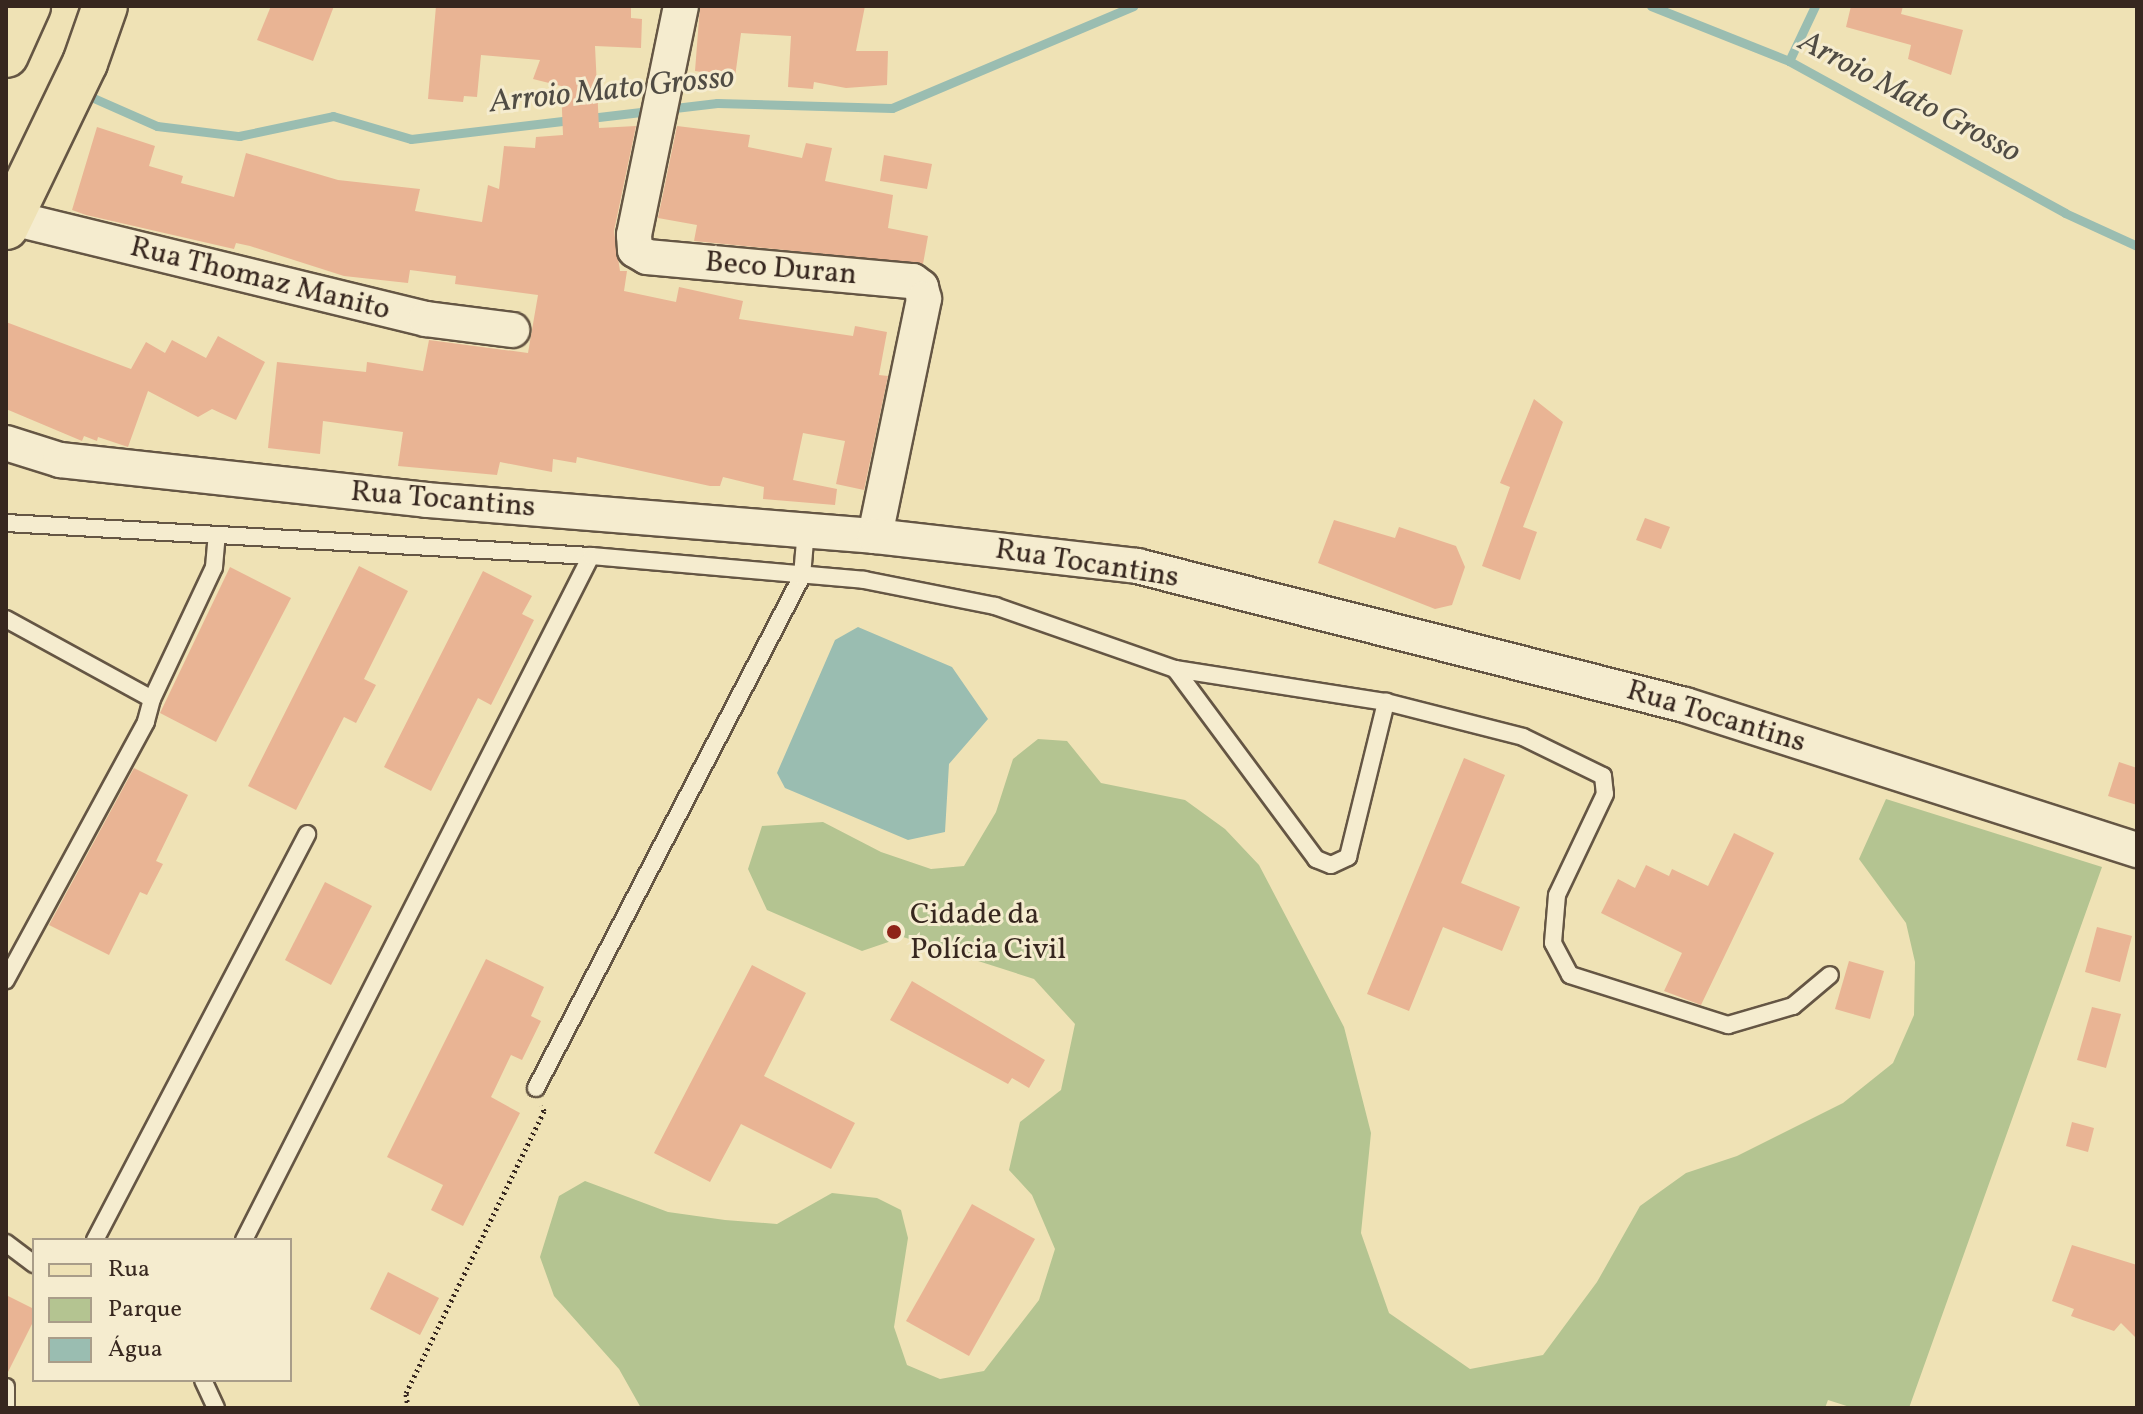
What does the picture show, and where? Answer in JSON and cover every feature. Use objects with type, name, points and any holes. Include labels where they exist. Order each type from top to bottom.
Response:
[{"type":"main road","points":[[6,55],[28,6]]},
{"type":"main road","points":[[9,222],[85,63],[105,6]]},
{"type":"street","name":"Beco Duran","points":[[681,6],[634,235],[635,250],[647,257],[913,281],[921,287],[924,299],[875,536]]},
{"type":"street","name":"Rua Thomaz Manito","points":[[9,222],[426,319],[512,330]]},
{"type":"street","name":"Rua Tocantins","points":[[6,443],[60,460],[396,497],[806,529],[1137,566],[1685,705],[2137,850]]},
{"type":"lane","points":[[6,523],[591,556],[864,580],[995,606],[1175,669],[1386,702],[1523,737],[1603,776],[1605,794],[1557,895],[1553,943],[1570,975],[1728,1025],[1793,1006],[1830,975]]},
{"type":"lane","points":[[536,1088],[802,576],[806,529]]},
{"type":"lane","points":[[6,980],[146,722],[152,699],[214,567],[217,535]]},
{"type":"lane","points":[[245,1238],[591,556]]},
{"type":"lane","points":[[6,619],[152,699]]},
{"type":"lane","points":[[1175,669],[1316,859],[1331,865],[1348,857],[1386,702]]},
{"type":"lane","points":[[96,1238],[307,834]]},
{"type":"lane","points":[[6,1243],[32,1262]]},
{"type":"lane","points":[[204,1382],[216,1408]]},
{"type":"lane","points":[[6,1387],[6,1408]]},
{"type":"path","points":[[408,1408],[406,1393],[544,1111],[536,1088]]},
{"type":"green space","points":[[1038,739],[1067,741],[1101,783],[1185,800],[1225,829],[1259,865],[1344,1027],[1371,1133],[1361,1233],[1389,1313],[1470,1369],[1543,1355],[1597,1282],[1640,1206],[1686,1173],[1737,1156],[1843,1103],[1893,1063],[1914,1015],[1915,962],[1906,923],[1859,859],[1886,799],[2102,867],[1909,1408],[1853,1408],[1828,1400],[1825,1408],[641,1408],[619,1369],[554,1296],[540,1257],[559,1196],[585,1181],[668,1212],[725,1220],[777,1224],[832,1193],[877,1198],[901,1210],[908,1238],[894,1327],[907,1365],[940,1379],[984,1371],[1039,1300],[1055,1249],[1032,1195],[1009,1170],[1020,1122],[1061,1090],[1075,1024],[1034,979],[903,937],[862,951],[767,910],[748,869],[762,826],[823,822],[881,852],[931,869],[964,866],[996,812],[1013,759]]},
{"type":"water","points":[[858,627],[952,667],[988,719],[949,764],[945,832],[908,840],[785,788],[777,773],[835,640]]},
{"type":"building","points":[[271,6],[334,6],[313,61],[257,40]]},
{"type":"building","points":[[436,6],[631,6],[631,18],[642,19],[641,48],[595,46],[599,128],[636,126],[614,231],[620,271],[627,271],[624,291],[676,302],[679,287],[743,301],[739,319],[853,336],[855,326],[887,332],[879,375],[888,376],[864,490],[836,484],[845,441],[803,433],[793,480],[837,489],[835,505],[763,499],[764,487],[723,477],[720,486],[710,486],[577,457],[576,463],[553,459],[552,472],[500,462],[497,475],[398,466],[403,432],[323,421],[320,454],[268,448],[277,362],[366,372],[367,362],[423,371],[429,340],[528,353],[538,295],[455,284],[456,276],[410,270],[408,283],[344,276],[250,246],[236,243],[234,249],[72,210],[97,127],[155,146],[149,166],[183,176],[181,183],[234,197],[246,153],[338,180],[420,189],[415,211],[482,222],[488,185],[499,189],[504,146],[535,148],[536,137],[563,135],[561,86],[533,79],[540,60],[481,55],[477,97],[464,96],[463,102],[428,99]]},
{"type":"building","points":[[700,6],[865,6],[856,51],[888,51],[887,85],[846,88],[814,82],[813,89],[788,87],[791,36],[741,33],[735,77],[695,71]]},
{"type":"building","points":[[1851,6],[1903,6],[1901,14],[1963,30],[1951,75],[1908,59],[1911,45],[1846,27]]},
{"type":"building","points":[[677,126],[750,135],[748,147],[802,158],[806,143],[832,148],[825,181],[893,195],[888,228],[928,236],[923,264],[694,241],[697,225],[658,218]]},
{"type":"building","points":[[884,155],[932,164],[927,189],[880,181]]},
{"type":"building","points":[[6,322],[131,369],[146,342],[165,353],[172,340],[206,358],[218,336],[265,362],[236,420],[212,409],[198,417],[148,391],[128,447],[98,437],[97,441],[84,436],[82,441],[6,409]]},
{"type":"building","points":[[1534,399],[1563,422],[1523,527],[1537,532],[1520,580],[1482,566],[1510,487],[1500,483]]},
{"type":"building","points":[[1645,518],[1670,527],[1661,549],[1636,540]]},
{"type":"building","points":[[1334,520],[1395,538],[1399,527],[1456,546],[1465,567],[1452,605],[1435,609],[1318,563]]},
{"type":"building","points":[[359,566],[408,591],[364,679],[376,685],[356,723],[344,717],[296,810],[248,786]]},
{"type":"building","points":[[230,567],[291,598],[216,742],[160,713]]},
{"type":"building","points":[[483,571],[532,596],[522,614],[534,620],[491,705],[478,698],[431,791],[384,767]]},
{"type":"building","points":[[1464,758],[1505,775],[1461,883],[1520,907],[1502,951],[1443,927],[1409,1011],[1367,994]]},
{"type":"building","points":[[2119,762],[2137,768],[2137,805],[2108,796]]},
{"type":"building","points":[[134,768],[188,795],[156,861],[163,864],[147,895],[140,892],[109,955],[49,925]]},
{"type":"building","points":[[1734,833],[1774,853],[1701,1005],[1664,991],[1682,953],[1601,913],[1618,879],[1635,888],[1646,865],[1669,876],[1672,869],[1708,886]]},
{"type":"building","points":[[325,882],[372,906],[331,985],[285,960]]},
{"type":"building","points":[[2097,927],[2132,936],[2120,982],[2085,972]]},
{"type":"building","points":[[486,959],[544,987],[531,1016],[541,1021],[522,1060],[511,1055],[491,1097],[520,1113],[463,1226],[431,1210],[443,1185],[387,1157]]},
{"type":"building","points":[[1849,961],[1884,971],[1870,1019],[1835,1009]]},
{"type":"building","points":[[752,965],[806,993],[764,1076],[855,1123],[831,1169],[741,1124],[710,1182],[654,1153]]},
{"type":"building","points":[[912,981],[1045,1060],[1029,1088],[1012,1078],[1008,1084],[890,1020]]},
{"type":"building","points":[[2092,1007],[2121,1014],[2106,1068],[2077,1060]]},
{"type":"building","points":[[2072,1122],[2094,1128],[2088,1152],[2066,1146]]},
{"type":"building","points":[[972,1204],[1035,1239],[969,1356],[906,1321]]},
{"type":"building","points":[[2072,1245],[2137,1265],[2137,1339],[2121,1323],[2114,1331],[2071,1316],[2074,1309],[2052,1301]]},
{"type":"building","points":[[388,1272],[439,1298],[420,1335],[370,1309]]},
{"type":"building","points":[[6,1295],[32,1308],[32,1324],[6,1376]]},
{"type":"waterway","name":"Arroio Mato Grosso","points":[[590,118],[717,103],[892,108],[1133,6]]},
{"type":"waterway","name":"Arroio Mato Grosso","points":[[1651,6],[1789,61],[2065,213],[2137,246]]},
{"type":"waterway","points":[[1789,61],[1815,6]]},
{"type":"waterway","name":"Arroio Mato Grosso","points":[[89,96],[157,126],[239,136],[333,116],[411,139],[571,120]]},
{"type":"place","name":"Cidade da Polícia Civil","points":[[894,932]]}]
